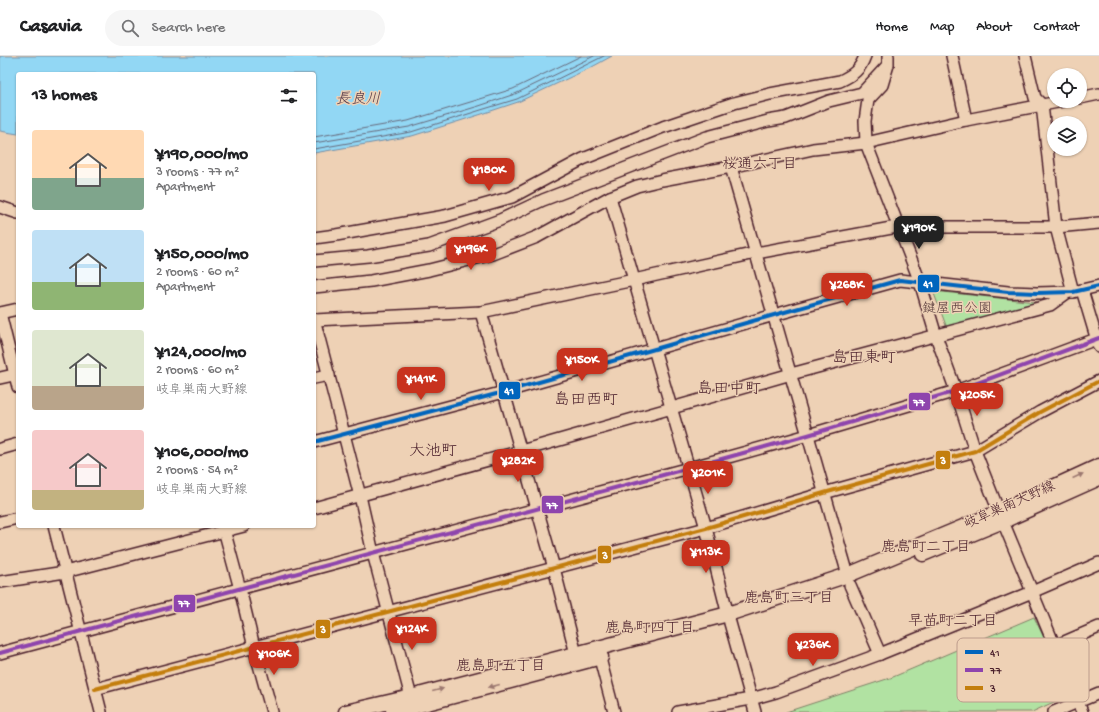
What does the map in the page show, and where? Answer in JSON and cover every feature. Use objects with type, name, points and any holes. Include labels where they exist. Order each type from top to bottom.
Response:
[{"type":"main road","name":"岐阜巣南大野線","points":[[1001,517],[1099,466]]},
{"type":"main road","name":"岐阜巣南大野線","points":[[346,712],[414,705],[599,653],[729,619],[849,580],[1099,478]]},
{"type":"main road","name":"岐阜巣南大野線","points":[[393,712],[576,654],[599,653]]},
{"type":"street","points":[[952,56],[966,120]]},
{"type":"street","points":[[0,653],[808,435],[956,391],[1098,341],[1075,291],[1056,227],[1042,105],[1035,98],[1025,56]]},
{"type":"street","points":[[316,238],[445,216],[512,197],[583,159],[663,127],[741,101],[840,81],[849,77],[858,70],[863,59]]},
{"type":"street","points":[[888,61],[882,85],[868,100],[865,121],[866,143],[897,227],[920,282],[936,336],[956,391],[975,451],[1052,638]]},
{"type":"street","points":[[316,261],[401,251],[429,246],[450,239],[500,220],[543,200],[707,137],[768,121],[786,118],[829,101],[862,93],[888,61]]},
{"type":"street","points":[[1087,97],[1099,94]]},
{"type":"street","points":[[316,287],[371,281],[429,270],[492,254],[537,237],[610,197],[637,186],[656,181],[731,167],[813,149],[866,143],[966,120],[1047,104]]},
{"type":"street","points":[[731,167],[849,580],[880,654]]},
{"type":"street","points":[[610,197],[706,528],[755,712]]},
{"type":"street","points":[[0,207],[16,212]]},
{"type":"street","points":[[316,319],[481,312],[756,253],[897,227],[1056,227],[1099,223]]},
{"type":"street","points":[[316,441],[504,392],[900,280],[1008,292],[1037,293],[1075,291],[1099,286]]},
{"type":"street","points":[[316,507],[790,374],[1050,305],[1075,291]]},
{"type":"street","points":[[0,378],[16,374],[0,313],[16,309]]},
{"type":"street","points":[[481,312],[554,568],[576,654]]},
{"type":"street","points":[[316,326],[360,496],[373,553],[414,705]]},
{"type":"street","points":[[316,378],[329,375]]},
{"type":"street","points":[[95,689],[706,528],[824,492],[975,451],[1040,412],[1099,381]]},
{"type":"street","points":[[0,448],[16,444]]},
{"type":"street","points":[[0,522],[16,518]]},
{"type":"street","points":[[54,528],[100,712]]},
{"type":"street","points":[[0,582],[65,572],[224,528],[272,712]]},
{"type":"street","points":[[678,712],[752,699],[776,692],[880,654],[1099,563]]},
{"type":"street","points":[[1074,638],[1099,627]]},
{"type":"street","points":[[599,653],[614,712]]},
{"type":"street","points":[[1089,700],[1099,693]]},
{"type":"street","points":[[1054,712],[1080,707]]},
{"type":"green space","name":"鍵屋西公園","points":[[933,291],[1045,303],[947,328]]},
{"type":"green space","points":[[1034,617],[1044,638],[985,638]]},
{"type":"green space","points":[[957,650],[957,702],[1054,702],[1032,712],[786,712],[893,677]]},
{"type":"water","name":"長良川","points":[[0,56],[612,56],[518,102],[482,114],[412,136],[316,153],[316,72],[16,72],[16,134],[0,131]]},
{"type":"transit line","name":"41","points":[[316,441],[504,392],[900,280],[1008,292],[1037,293],[1073,292],[1099,286]]},
{"type":"transit line","name":"77","points":[[0,653],[808,435],[956,391],[1099,338]]},
{"type":"transit line","name":"3","points":[[95,689],[706,528],[975,451],[1040,412],[1099,381]]},
{"type":"district","name":"桜通六丁目","points":[[760,165]]},
{"type":"district","name":"島田東町","points":[[864,359]]},
{"type":"district","name":"島田中町","points":[[729,390]]},
{"type":"district","name":"島田西町","points":[[586,401]]},
{"type":"district","name":"大池町","points":[[433,452]]},
{"type":"district","name":"鹿島町二丁目","points":[[926,548]]},
{"type":"district","name":"鹿島町三丁目","points":[[789,599]]},
{"type":"district","name":"早苗町二丁目","points":[[953,622]]},
{"type":"district","name":"鹿島町四丁目","points":[[650,629]]},
{"type":"district","name":"鹿島町五丁目","points":[[501,667]]}]
